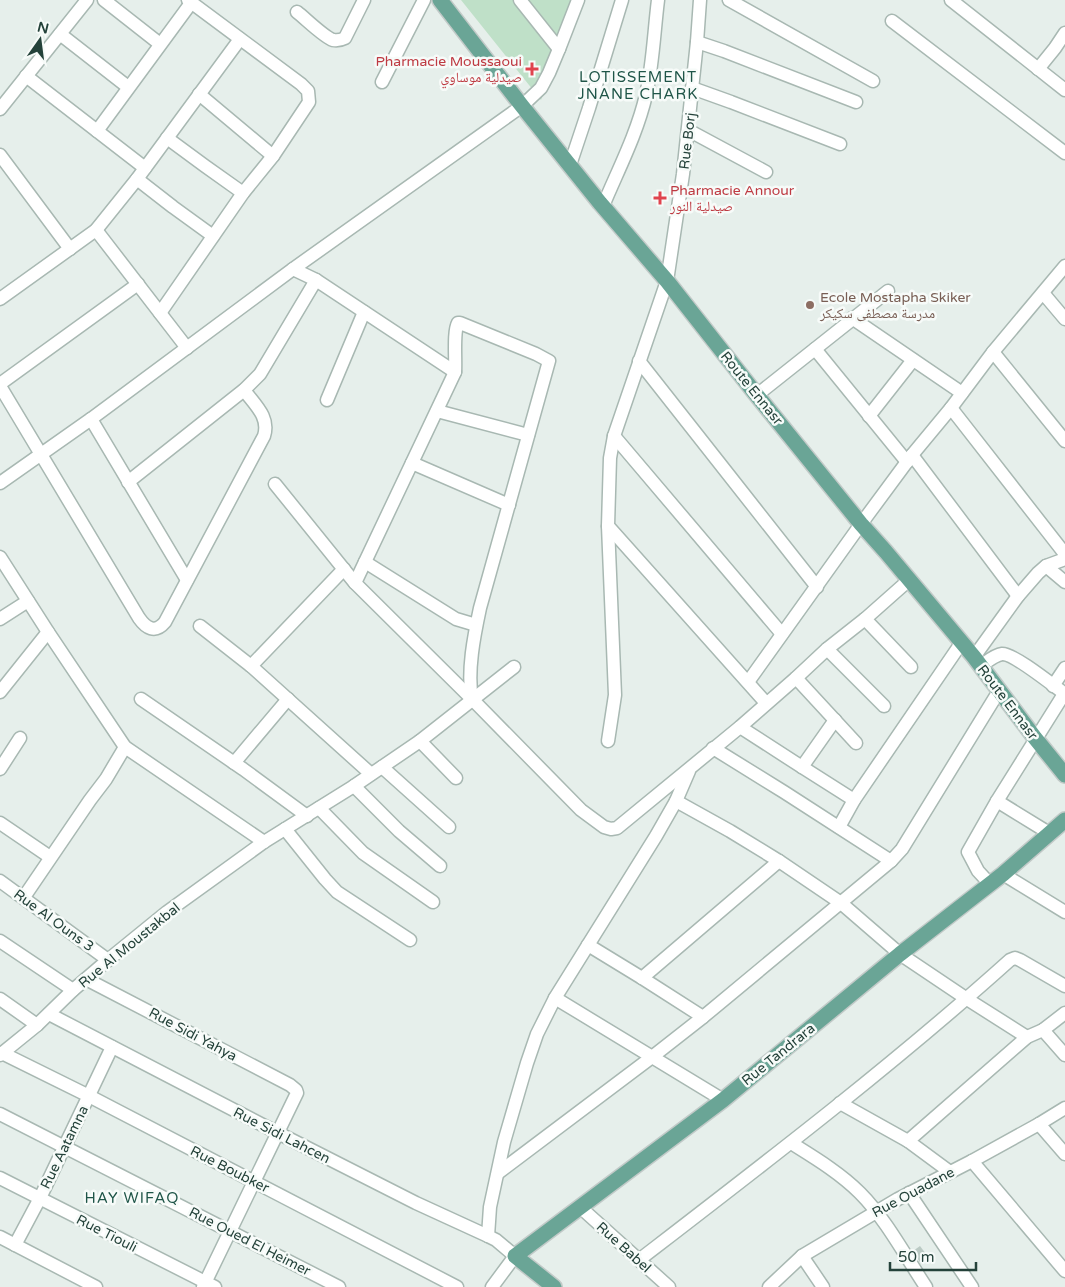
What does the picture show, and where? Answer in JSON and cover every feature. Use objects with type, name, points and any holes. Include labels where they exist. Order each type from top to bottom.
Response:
[{"type":"main road","name":"Route Ennasr","points":[[440,0],[522,106],[667,281],[861,524],[962,642],[1065,775]]},
{"type":"main road","name":"Rue Tandrara","points":[[515,1256],[723,1100],[900,954],[1059,828]]},
{"type":"main road","points":[[515,1256],[554,1287]]},
{"type":"street","points":[[0,108],[87,0]]},
{"type":"street","points":[[104,0],[160,44]]},
{"type":"street","points":[[382,82],[424,0]]},
{"type":"street","points":[[520,0],[559,49]]},
{"type":"street","points":[[0,482],[91,419],[293,268],[522,106],[541,88],[549,73],[578,0]]},
{"type":"street","points":[[570,165],[622,0]]},
{"type":"street","points":[[603,206],[630,144],[646,95],[658,0]]},
{"type":"street","name":"Rue Borj","points":[[608,741],[615,695],[608,526],[610,458],[614,436],[667,281],[683,174],[700,0]]},
{"type":"street","points":[[729,0],[873,81]]},
{"type":"street","points":[[951,0],[1065,90]]},
{"type":"street","points":[[97,131],[190,1],[308,91],[309,102],[160,313]]},
{"type":"street","points":[[298,12],[327,37],[336,41],[345,38],[361,2]]},
{"type":"street","points":[[892,21],[1065,153]]},
{"type":"street","points":[[1038,69],[1060,51],[1065,33]]},
{"type":"street","points":[[60,34],[128,87]]},
{"type":"street","points":[[0,299],[96,230],[137,179],[240,39]]},
{"type":"street","points":[[697,42],[856,102]]},
{"type":"street","points":[[26,76],[145,168]]},
{"type":"street","points":[[692,88],[840,144]]},
{"type":"street","points":[[199,94],[272,156]]},
{"type":"street","points":[[688,130],[766,172]]},
{"type":"street","points":[[167,138],[243,193]]},
{"type":"street","points":[[0,155],[70,249]]},
{"type":"street","points":[[137,179],[213,236]]},
{"type":"street","points":[[96,230],[187,348]]},
{"type":"street","points":[[748,682],[909,459],[951,408],[993,352],[1065,266]]},
{"type":"street","points":[[293,268],[316,280],[455,372]]},
{"type":"street","points":[[128,482],[244,390],[260,374],[316,280]]},
{"type":"street","points":[[138,284],[0,385],[143,625],[153,629],[162,626],[264,436],[266,422],[244,390]]},
{"type":"street","points":[[757,395],[888,291]]},
{"type":"street","points":[[1043,292],[1065,319]]},
{"type":"street","points":[[327,400],[364,312]]},
{"type":"street","points":[[852,318],[962,393]]},
{"type":"street","points":[[355,583],[455,372],[456,325],[460,323],[536,354],[548,361],[476,625],[470,678],[472,699]]},
{"type":"street","points":[[815,349],[870,416],[909,459],[1018,596]]},
{"type":"street","points":[[993,352],[1065,441]]},
{"type":"street","points":[[639,360],[817,587]]},
{"type":"street","points":[[870,416],[913,360]]},
{"type":"street","points":[[951,408],[1065,554]]},
{"type":"street","points":[[437,411],[528,435]]},
{"type":"street","points":[[91,419],[187,580]]},
{"type":"street","points":[[614,436],[782,634]]},
{"type":"street","points":[[412,463],[509,505]]},
{"type":"street","points":[[276,484],[355,583],[581,810],[604,827],[612,829],[617,828],[690,769],[712,748],[909,580]]},
{"type":"street","points":[[608,526],[766,703]]},
{"type":"street","points":[[0,557],[125,747],[264,842]]},
{"type":"street","points":[[978,662],[1018,596],[1046,566],[1065,559]]},
{"type":"street","points":[[365,562],[456,619],[476,625]]},
{"type":"street","points":[[1046,566],[1065,582]]},
{"type":"street","points":[[251,666],[344,569]]},
{"type":"street","points":[[0,619],[28,601]]},
{"type":"street","points":[[865,619],[911,668]]},
{"type":"street","points":[[200,626],[449,828]]},
{"type":"street","points":[[0,692],[48,632]]},
{"type":"street","points":[[839,827],[854,800],[962,642]]},
{"type":"street","points":[[827,649],[884,706]]},
{"type":"street","points":[[978,662],[1006,655],[1022,663],[1061,691]]},
{"type":"street","name":"Rue Al Moustakbal","points":[[1,1054],[37,1025],[86,978],[167,912],[264,842],[354,786],[420,741],[514,667]]},
{"type":"street","points":[[990,884],[978,871],[968,852],[1061,691],[1065,668]]},
{"type":"street","points":[[796,678],[856,743]]},
{"type":"street","points":[[498,1173],[703,1017],[891,861],[902,849],[999,690]]},
{"type":"street","points":[[141,699],[307,816]]},
{"type":"street","points":[[234,763],[288,699]]},
{"type":"street","points":[[802,767],[834,720]]},
{"type":"street","points":[[740,726],[854,800]]},
{"type":"street","points":[[0,769],[20,738]]},
{"type":"street","points":[[420,741],[456,778]]},
{"type":"street","points":[[24,897],[106,779],[125,747]]},
{"type":"street","points":[[712,748],[891,861]]},
{"type":"street","points":[[488,1236],[490,1208],[510,1119],[537,1034],[555,998],[656,836],[676,801],[690,769]]},
{"type":"street","points":[[354,786],[399,831],[440,866]]},
{"type":"street","points":[[676,801],[730,831],[841,903],[900,954],[1027,1037]]},
{"type":"street","points":[[997,801],[1059,828]]},
{"type":"street","points":[[319,808],[363,853],[433,902]]},
{"type":"street","points":[[0,823],[50,858]]},
{"type":"street","points":[[285,829],[337,892],[410,940]]},
{"type":"street","points":[[642,978],[779,862]]},
{"type":"street","points":[[1003,874],[1065,912]]},
{"type":"street","name":"Rue Al Ouns 3","points":[[0,881],[108,960]]},
{"type":"street","points":[[0,941],[73,990]]},
{"type":"street","points":[[588,945],[703,1017]]},
{"type":"street","points":[[639,1260],[791,1143],[967,999],[1010,960],[1015,958],[1020,960],[1065,986]]},
{"type":"street","name":"Rue Sidi Yahya","points":[[86,978],[296,1089],[297,1093],[278,1133]]},
{"type":"street","points":[[555,998],[723,1100]]},
{"type":"street","points":[[0,999],[37,1025]]},
{"type":"street","points":[[908,1141],[1027,1037],[1043,1030],[1065,1012]]},
{"type":"street","name":"Rue Sidi Lahcen","points":[[49,1014],[416,1203],[496,1240],[515,1256]]},
{"type":"street","points":[[1043,1030],[1065,1055]]},
{"type":"street","name":"Rue Aatamna","points":[[15,1245],[65,1147],[112,1047]]},
{"type":"street","name":"Rue Boubker","points":[[1,1054],[89,1096],[457,1287]]},
{"type":"street","points":[[840,1103],[908,1141],[950,1172]]},
{"type":"street","name":"Rue Ouadane","points":[[769,1287],[802,1256],[876,1211],[972,1161],[1065,1108]]},
{"type":"street","name":"Rue Oued El Heimer","points":[[0,1114],[339,1287]]},
{"type":"street","points":[[1039,1124],[1065,1154]]},
{"type":"street","points":[[208,1285],[229,1231],[278,1133]]},
{"type":"street","points":[[791,1143],[844,1179],[860,1193],[876,1211],[926,1287]]},
{"type":"street","points":[[972,1161],[1065,1271]]},
{"type":"street","name":"Rue Tiouli","points":[[0,1178],[208,1285]]},
{"type":"street","points":[[909,1193],[972,1287]]},
{"type":"street","name":"Rue Babel","points":[[580,1207],[668,1287]]},
{"type":"street","points":[[0,1237],[96,1287]]},
{"type":"street","name":"Rue Tandrara","points":[[492,1287],[515,1256]]},
{"type":"street","points":[[802,1256],[823,1287]]},
{"type":"green space","points":[[461,0],[579,0],[541,100]]},
{"type":"building","points":[[920,1246],[929,1258],[921,1264],[913,1251]]},
{"type":"place","name":"Pharmacie Moussaoui صيدلية موساوي","points":[[532,69]]},
{"type":"place","name":"Pharmacie Annour صيدلية النور","points":[[660,198]]},
{"type":"place","name":"Ecole Mostapha Skiker مدرسة مصطفى سكيكر","points":[[810,305]]},
{"type":"district","name":"LOTISSEMENT JNANE CHARK","points":[[638,86]]},
{"type":"district","name":"HAY WIFAQ","points":[[132,1198]]}]
